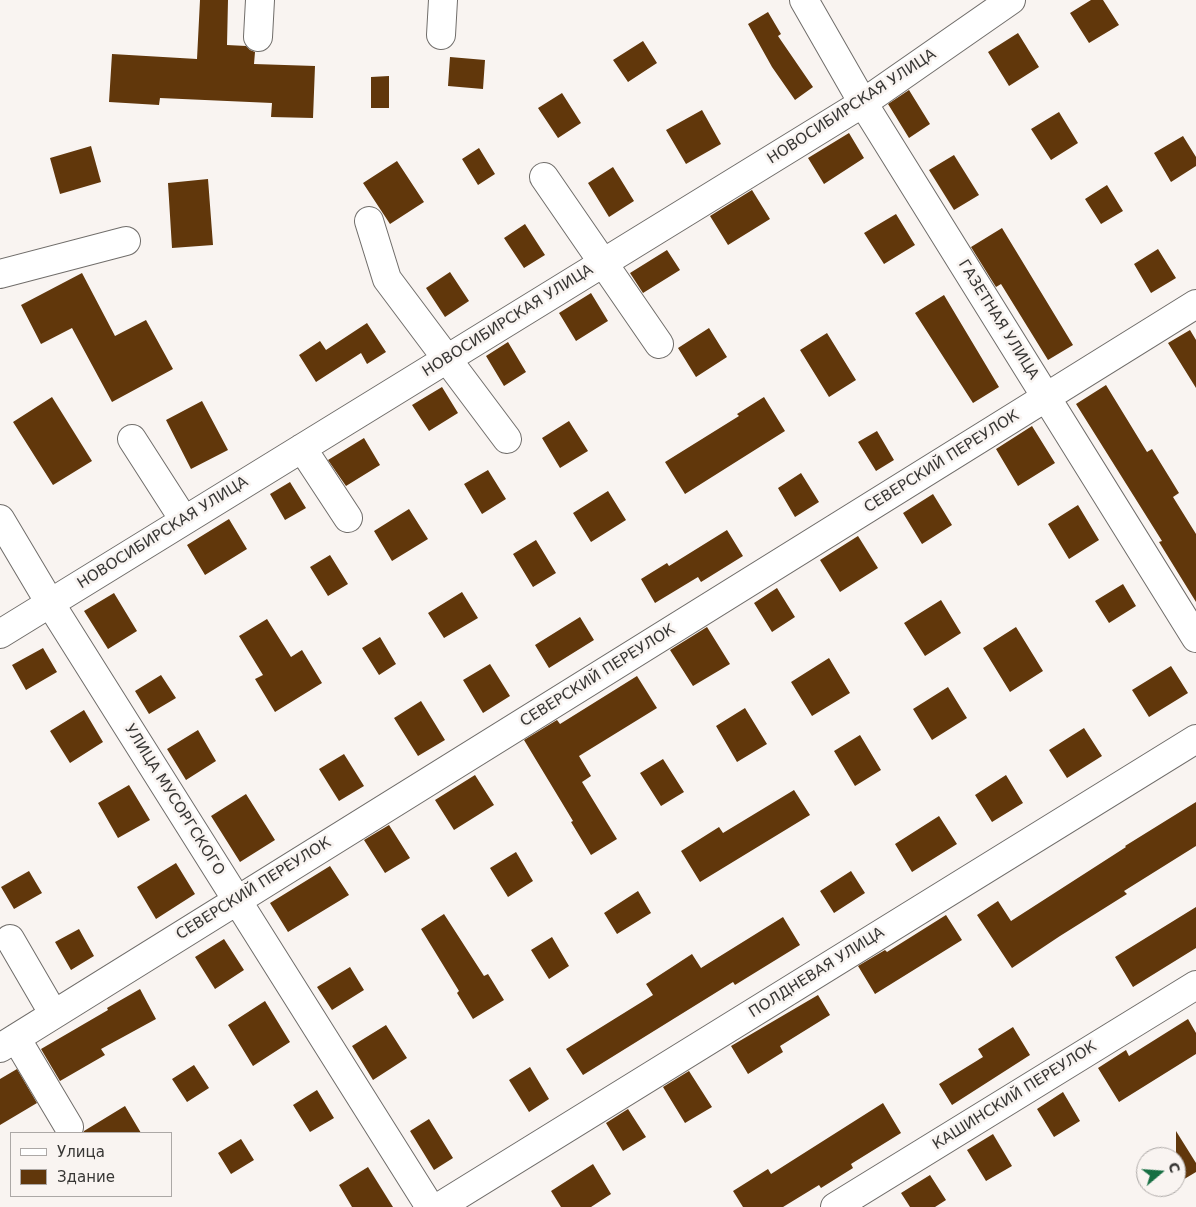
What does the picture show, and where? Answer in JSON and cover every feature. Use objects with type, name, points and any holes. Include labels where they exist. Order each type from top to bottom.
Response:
[{"type":"street","points":[[258,37],[260,0]]},
{"type":"street","points":[[440,35],[443,0]]},
{"type":"street","name":"ГАЗЕТНАЯ УЛИЦА","points":[[804,0],[863,103],[1196,638]]},
{"type":"street","name":"НОВОСИБИРСКАЯ УЛИЦА","points":[[0,634],[863,103],[1011,0]]},
{"type":"street","points":[[544,177],[659,344]]},
{"type":"street","points":[[369,221],[387,279],[507,439]]},
{"type":"street","points":[[0,274],[126,241]]},
{"type":"street","name":"СЕВЕРСКИЙ ПЕРЕУЛОК","points":[[8,1043],[53,1013],[1196,304]]},
{"type":"street","points":[[132,439],[184,520]]},
{"type":"street","points":[[302,448],[348,518]]},
{"type":"street","name":"УЛИЦА МУСОРГСКОГО","points":[[0,519],[50,603],[430,1207]]},
{"type":"street","name":"ПОЛДНЕВАЯ УЛИЦА","points":[[438,1207],[1196,739]]},
{"type":"street","points":[[10,939],[53,1013]]},
{"type":"street","name":"КАШИНСКИЙ ПЕРЕУЛОК","points":[[835,1207],[1196,985]]},
{"type":"street","points":[[8,1043],[69,1126]]},
{"type":"building","points":[[200,0],[228,0],[227,45],[246,46],[255,52],[254,64],[315,66],[313,118],[271,117],[272,103],[160,98],[159,105],[109,102],[112,54],[197,59]]},
{"type":"building","points":[[1091,0],[1103,0],[1119,25],[1089,43],[1070,13]]},
{"type":"building","points":[[768,12],[781,34],[778,36],[813,87],[795,100],[772,67],[748,24]]},
{"type":"building","points":[[1018,33],[1039,67],[1009,86],[988,52]]},
{"type":"building","points":[[643,41],[657,63],[628,82],[613,60]]},
{"type":"building","points":[[450,57],[485,60],[483,89],[448,86]]},
{"type":"building","points":[[389,76],[389,108],[371,108],[371,77]]},
{"type":"building","points":[[909,90],[930,124],[909,138],[888,104]]},
{"type":"building","points":[[562,93],[581,123],[558,138],[538,108]]},
{"type":"building","points":[[702,110],[721,144],[686,164],[666,130]]},
{"type":"building","points":[[1059,112],[1078,143],[1051,160],[1031,129]]},
{"type":"building","points":[[849,133],[864,158],[824,184],[808,158]]},
{"type":"building","points":[[1183,136],[1196,157],[1196,166],[1171,182],[1154,153]]},
{"type":"building","points":[[91,146],[101,182],[60,194],[50,158]]},
{"type":"building","points":[[479,148],[495,174],[478,185],[462,159]]},
{"type":"building","points":[[954,155],[979,195],[954,210],[929,170]]},
{"type":"building","points":[[397,161],[424,202],[390,224],[363,183]]},
{"type":"building","points":[[613,167],[634,201],[609,217],[588,183]]},
{"type":"building","points":[[208,179],[213,245],[172,248],[168,183]]},
{"type":"building","points":[[1107,185],[1123,211],[1101,224],[1085,199]]},
{"type":"building","points":[[752,190],[770,219],[728,245],[710,216]]},
{"type":"building","points":[[896,214],[915,245],[884,264],[864,233]]},
{"type":"building","points":[[525,224],[545,255],[524,268],[504,238]]},
{"type":"building","points":[[1002,228],[1073,345],[1048,360],[1001,284],[996,287],[971,247]]},
{"type":"building","points":[[1158,249],[1176,278],[1151,293],[1134,264]]},
{"type":"building","points":[[667,250],[680,270],[643,293],[630,273]]},
{"type":"building","points":[[450,272],[469,301],[445,317],[426,288]]},
{"type":"building","points":[[82,273],[115,336],[146,320],[173,369],[112,402],[72,328],[41,344],[21,305]]},
{"type":"building","points":[[591,293],[608,321],[576,341],[559,313]]},
{"type":"building","points":[[944,295],[999,387],[973,403],[915,313]]},
{"type":"building","points":[[367,323],[386,352],[367,364],[361,353],[316,382],[299,355],[320,341],[326,350]]},
{"type":"building","points":[[709,328],[727,357],[696,377],[678,348]]},
{"type":"building","points":[[1190,330],[1196,340],[1196,388],[1168,343]]},
{"type":"building","points":[[827,333],[856,380],[829,397],[800,350]]},
{"type":"building","points":[[508,342],[526,372],[504,386],[486,356]]},
{"type":"building","points":[[1106,385],[1147,452],[1152,449],[1179,493],[1173,497],[1196,534],[1196,602],[1159,542],[1162,541],[1076,404]]},
{"type":"building","points":[[442,387],[458,413],[429,431],[412,405]]},
{"type":"building","points":[[52,397],[92,461],[53,485],[13,422]]},
{"type":"building","points":[[764,397],[785,431],[685,494],[665,462],[739,416],[737,414]]},
{"type":"building","points":[[202,401],[228,450],[191,469],[166,420]]},
{"type":"building","points":[[569,421],[588,451],[560,468],[542,438]]},
{"type":"building","points":[[1032,426],[1055,463],[1018,486],[996,449]]},
{"type":"building","points":[[877,431],[894,460],[876,471],[858,442]]},
{"type":"building","points":[[364,438],[380,465],[346,486],[328,460]]},
{"type":"building","points":[[488,470],[506,499],[482,514],[464,484]]},
{"type":"building","points":[[801,473],[819,502],[795,517],[778,488]]},
{"type":"building","points":[[290,482],[306,508],[285,520],[270,494]]},
{"type":"building","points":[[608,491],[626,520],[591,542],[573,513]]},
{"type":"building","points":[[933,494],[952,525],[922,544],[903,513]]},
{"type":"building","points":[[1078,505],[1099,540],[1069,559],[1048,524]]},
{"type":"building","points":[[409,509],[428,539],[392,561],[374,531]]},
{"type":"building","points":[[229,519],[247,549],[205,575],[187,545]]},
{"type":"building","points":[[727,530],[743,556],[701,582],[698,577],[655,603],[641,579],[667,563],[669,566]]},
{"type":"building","points":[[858,536],[878,568],[840,592],[820,560]]},
{"type":"building","points":[[536,540],[556,573],[533,587],[513,554]]},
{"type":"building","points":[[330,555],[348,584],[328,596],[310,567]]},
{"type":"building","points":[[1123,584],[1136,606],[1109,623],[1095,601]]},
{"type":"building","points":[[777,588],[795,617],[772,632],[754,603]]},
{"type":"building","points":[[462,592],[478,618],[444,638],[428,613]]},
{"type":"building","points":[[114,593],[137,631],[108,649],[84,611]]},
{"type":"building","points":[[941,600],[961,633],[925,656],[904,623]]},
{"type":"building","points":[[580,617],[594,640],[549,668],[535,645]]},
{"type":"building","points":[[267,619],[291,657],[302,650],[322,683],[275,712],[255,679],[263,675],[239,636]]},
{"type":"building","points":[[707,627],[730,664],[693,686],[670,650]]},
{"type":"building","points":[[1016,627],[1043,671],[1010,692],[983,648]]},
{"type":"building","points":[[380,637],[396,664],[379,675],[362,648]]},
{"type":"building","points":[[43,648],[57,672],[26,690],[12,665]]},
{"type":"building","points":[[829,658],[850,693],[812,716],[791,682]]},
{"type":"building","points":[[490,664],[510,696],[483,713],[463,680]]},
{"type":"building","points":[[1171,666],[1188,693],[1149,717],[1132,690]]},
{"type":"building","points":[[161,675],[176,698],[149,714],[135,691]]},
{"type":"building","points":[[637,676],[657,708],[579,756],[591,776],[582,782],[617,839],[591,855],[571,822],[573,821],[524,740],[557,720],[560,724]]},
{"type":"building","points":[[948,687],[967,718],[932,740],[913,709]]},
{"type":"building","points":[[421,701],[445,740],[418,756],[394,718]]},
{"type":"building","points":[[745,708],[767,744],[737,762],[716,726]]},
{"type":"building","points":[[84,710],[103,742],[70,763],[50,731]]},
{"type":"building","points":[[1084,728],[1102,756],[1067,778],[1049,750]]},
{"type":"building","points":[[198,730],[216,761],[186,780],[167,749]]},
{"type":"building","points":[[860,735],[881,770],[855,786],[834,751]]},
{"type":"building","points":[[344,754],[364,786],[339,801],[319,769]]},
{"type":"building","points":[[663,759],[684,792],[661,806],[640,773]]},
{"type":"building","points":[[475,775],[494,805],[454,830],[435,800]]},
{"type":"building","points":[[1006,775],[1023,803],[992,822],[975,795]]},
{"type":"building","points":[[129,785],[150,820],[118,838],[98,803]]},
{"type":"building","points":[[794,790],[810,815],[700,882],[681,851],[719,827],[723,833]]},
{"type":"building","points":[[246,794],[275,840],[240,862],[211,816]]},
{"type":"building","points":[[1196,802],[1196,846],[1124,891],[1127,894],[1012,968],[977,915],[998,901],[1011,921]]},
{"type":"building","points":[[939,816],[957,844],[912,872],[895,844]]},
{"type":"building","points":[[389,825],[410,858],[385,873],[364,840]]},
{"type":"building","points":[[516,852],[533,881],[508,897],[490,868]]},
{"type":"building","points":[[176,863],[195,894],[156,919],[137,887]]},
{"type":"building","points":[[330,866],[349,895],[288,932],[270,903]]},
{"type":"building","points":[[29,871],[42,893],[14,909],[1,887]]},
{"type":"building","points":[[851,871],[865,893],[834,913],[820,891]]},
{"type":"building","points":[[638,891],[651,913],[617,934],[604,913]]},
{"type":"building","points":[[1196,907],[1196,948],[1133,987],[1115,957]]},
{"type":"building","points":[[444,914],[484,976],[488,974],[504,1000],[473,1019],[457,993],[459,991],[421,929]]},
{"type":"building","points":[[946,915],[962,940],[875,994],[858,966],[885,950],[887,952]]},
{"type":"building","points":[[783,917],[800,945],[735,985],[733,982],[583,1075],[566,1049],[653,995],[646,984],[692,954],[701,968]]},
{"type":"building","points":[[79,929],[94,956],[71,970],[55,942]]},
{"type":"building","points":[[552,937],[569,966],[549,979],[531,950]]},
{"type":"building","points":[[224,939],[244,970],[215,989],[195,957]]},
{"type":"building","points":[[350,967],[364,990],[332,1010],[317,987]]},
{"type":"building","points":[[140,989],[156,1019],[101,1049],[105,1055],[60,1081],[41,1049]]},
{"type":"building","points":[[818,995],[830,1015],[780,1046],[783,1052],[748,1074],[731,1046]]},
{"type":"building","points":[[265,1001],[290,1042],[253,1066],[228,1025]]},
{"type":"building","points":[[1188,1019],[1196,1033],[1196,1054],[1119,1102],[1098,1068],[1126,1050],[1129,1056]]},
{"type":"building","points":[[386,1025],[407,1058],[373,1080],[352,1046]]},
{"type":"building","points":[[1013,1027],[1030,1055],[952,1105],[939,1084],[983,1057],[978,1049]]},
{"type":"building","points":[[194,1065],[209,1088],[187,1102],[172,1079]]},
{"type":"building","points":[[530,1067],[549,1099],[529,1112],[509,1080]]},
{"type":"building","points":[[17,1069],[37,1103],[0,1125],[0,1079]]},
{"type":"building","points":[[689,1071],[712,1107],[685,1123],[663,1087]]},
{"type":"building","points":[[317,1090],[334,1118],[310,1132],[293,1105]]},
{"type":"building","points":[[1063,1092],[1080,1121],[1054,1137],[1037,1109]]},
{"type":"building","points":[[883,1103],[901,1133],[851,1164],[853,1168],[821,1188],[819,1185],[783,1207],[743,1207],[733,1191],[768,1169],[771,1174]]},
{"type":"building","points":[[125,1106],[140,1132],[84,1132]]},
{"type":"building","points":[[628,1109],[646,1137],[623,1151],[606,1123]]},
{"type":"building","points":[[429,1119],[453,1158],[434,1170],[410,1131]]},
{"type":"building","points":[[1176,1131],[1186,1147],[1176,1147]]},
{"type":"building","points":[[993,1134],[1012,1166],[986,1181],[967,1150]]},
{"type":"building","points":[[241,1139],[254,1160],[231,1174],[218,1153]]},
{"type":"building","points":[[1186,1147],[1196,1163],[1196,1172],[1186,1178]]},
{"type":"building","points":[[593,1164],[611,1194],[591,1207],[561,1207],[551,1191]]},
{"type":"building","points":[[368,1167],[393,1207],[352,1207],[339,1185]]},
{"type":"building","points":[[930,1175],[946,1200],[935,1207],[910,1207],[901,1193]]}]
